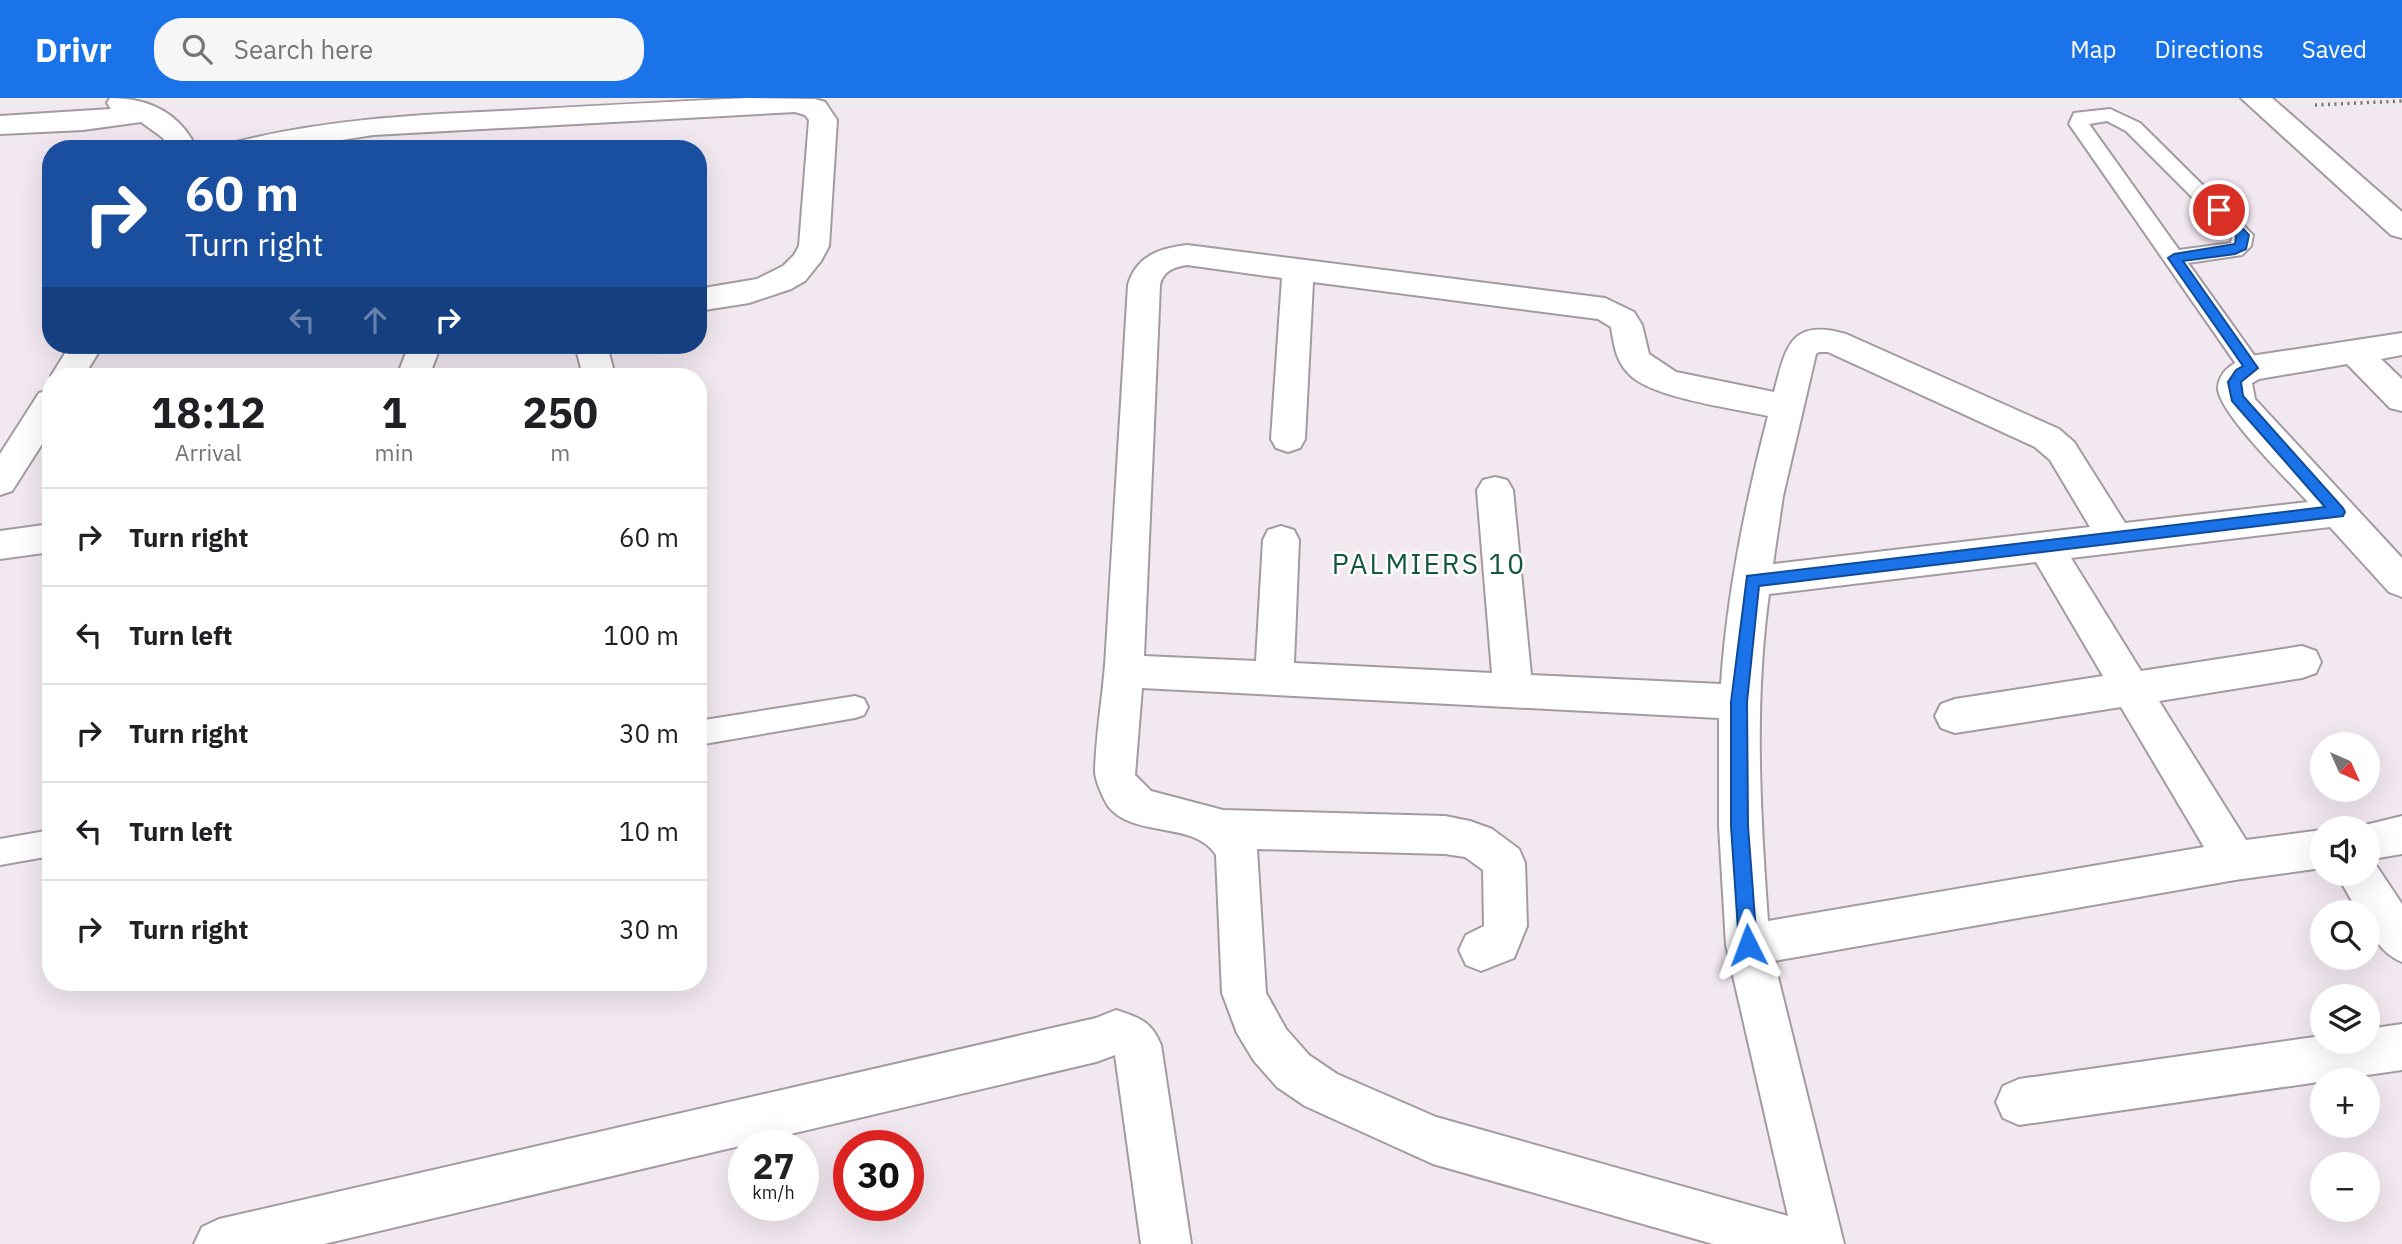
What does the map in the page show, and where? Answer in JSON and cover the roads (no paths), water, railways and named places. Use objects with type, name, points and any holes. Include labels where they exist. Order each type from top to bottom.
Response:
[{"type":"street","points":[[105,98],[166,124],[180,140]]},
{"type":"street","points":[[2260,103],[2402,228]]},
{"type":"street","points":[[284,140],[373,127],[742,106],[795,104],[815,108],[822,120],[814,246],[810,257],[790,278],[776,286],[707,298]]},
{"type":"street","points":[[0,125],[83,121],[144,113]]},
{"type":"street","points":[[1481,950],[1493,948],[1502,941],[1505,926],[1504,863],[1483,844],[1465,837],[1445,835],[1223,829],[1210,822],[1135,804],[1124,796],[1117,785],[1115,775],[1124,671],[1146,277],[1158,263],[1187,255],[1605,309],[1615,313],[1628,326],[1634,359],[1651,374],[1668,382],[1785,407]]},
{"type":"street","points":[[1288,439],[1298,269]]},
{"type":"street","points":[[1819,1244],[1748,945],[1740,826],[1739,702],[1752,581],[1765,496],[1785,407],[1804,345],[1818,340],[1835,342],[2047,438],[2062,451],[2115,537]]},
{"type":"street","points":[[2402,344],[2251,368],[2240,373],[2235,382],[2236,398],[2402,583]]},
{"type":"street","points":[[2354,352],[2402,399]]},
{"type":"street","points":[[0,482],[42,416]]},
{"type":"street","points":[[1495,491],[1513,691]]},
{"type":"street","points":[[1752,581],[2338,512]]},
{"type":"street","points":[[0,545],[42,539]]},
{"type":"street","points":[[1274,679],[1281,540]]},
{"type":"street","points":[[2045,546],[2235,861]]},
{"type":"street","points":[[1955,716],[2302,662]]},
{"type":"street","points":[[1124,671],[1739,702]]},
{"type":"street","points":[[1223,829],[1237,850],[1244,993],[1253,1017],[1270,1045],[1293,1071],[1321,1090],[1433,1140],[1799,1244]]},
{"type":"street","points":[[2380,839],[2402,835]]},
{"type":"street","points":[[1748,945],[2235,861],[2310,851]]},
{"type":"street","points":[[2366,886],[2402,941]]},
{"type":"street","points":[[219,1244],[1096,1040],[1115,1032],[1127,1036],[1138,1045],[1166,1244]]},
{"type":"street","points":[[2019,1102],[2402,1047]]},
{"type":"lane","points":[[2174,258],[2235,250],[2241,246],[2243,235],[2133,127],[2110,115],[2081,117],[2079,124],[2251,368]]},
{"type":"lane","points":[[707,732],[855,707]]},
{"type":"lane","points":[[0,852],[42,845]]},
{"type":"district","name":"PALMIERS 10","points":[[1429,564]]}]
